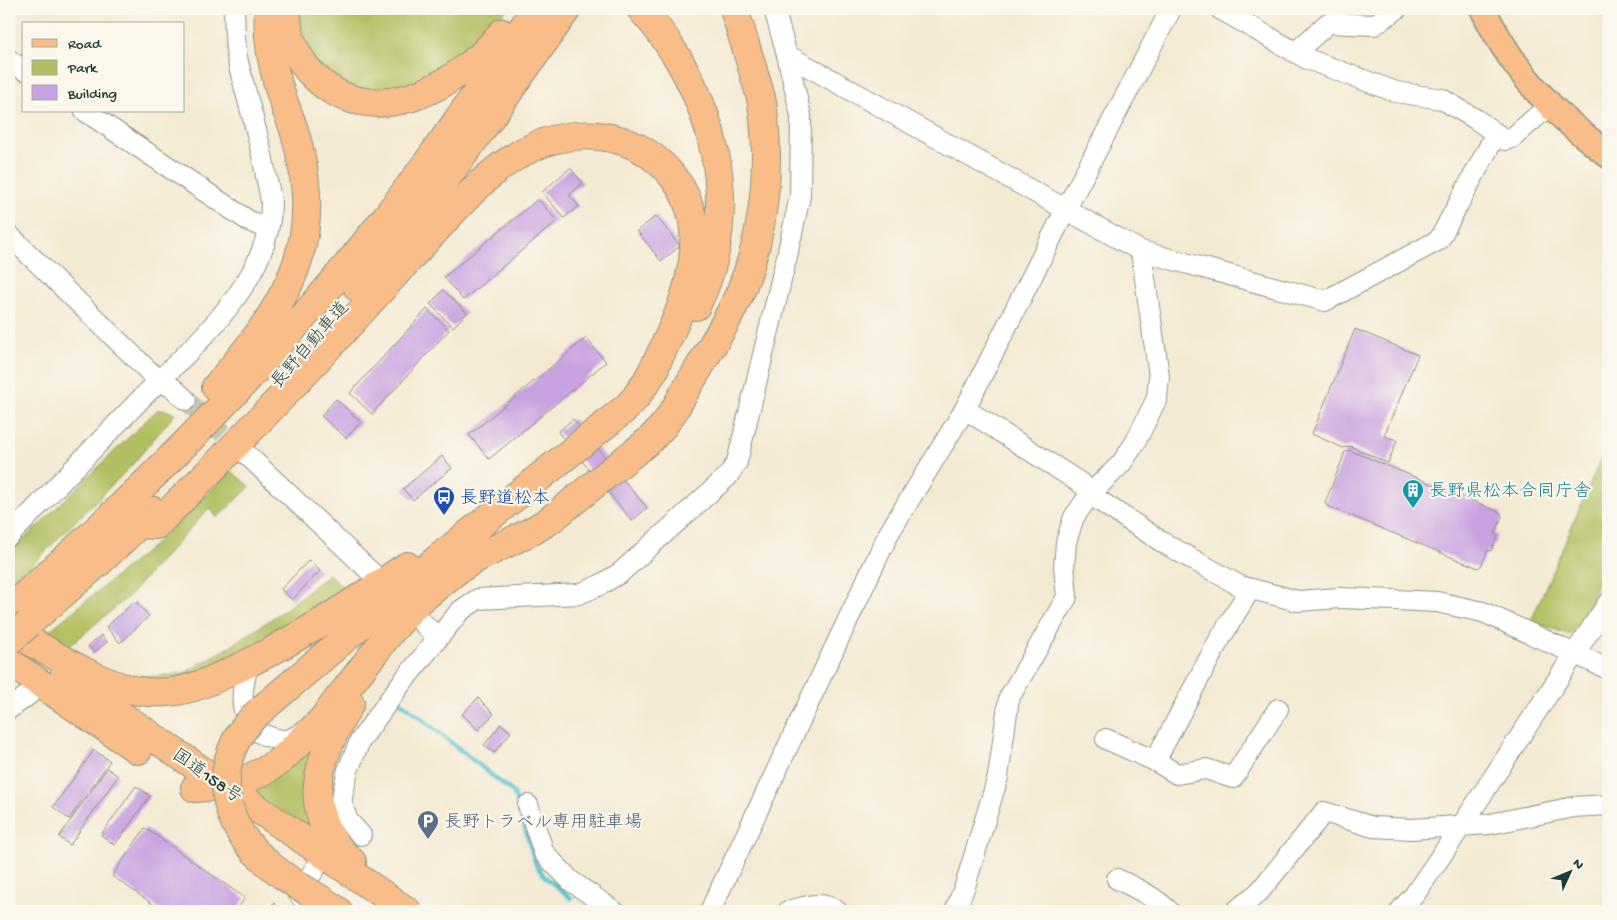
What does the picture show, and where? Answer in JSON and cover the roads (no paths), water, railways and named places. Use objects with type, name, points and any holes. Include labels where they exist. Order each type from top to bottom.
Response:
[{"type":"highway","points":[[269,9],[268,24],[271,52],[278,84],[294,130],[303,165],[307,198],[306,228],[300,257],[290,283],[272,316],[231,370],[12,625],[94,676],[119,686],[139,691],[178,691],[198,685],[249,663],[297,638],[524,490]]},
{"type":"highway","points":[[287,9],[286,19],[292,44],[304,65],[325,86],[344,96],[366,102],[399,101],[414,97],[446,83],[481,56],[522,9]]},
{"type":"highway","name":"長野自動車道","points":[[12,625],[81,546],[234,393],[363,246],[395,205],[536,9]]},
{"type":"highway","name":"長野自動車道","points":[[12,625],[140,524],[257,404],[382,261],[461,158],[566,9]]},
{"type":"highway","points":[[315,907],[259,856],[244,839],[233,820],[227,797],[226,775],[229,758],[236,741],[245,727],[261,710],[434,563],[626,408],[646,384],[696,305],[706,285],[717,243],[720,221],[718,170],[712,143],[696,94],[669,45],[641,9]]},
{"type":"highway","points":[[660,9],[679,34],[695,60],[719,112],[728,141],[735,193],[735,219],[726,272],[684,392]]},
{"type":"highway","points":[[194,788],[223,786],[253,777],[282,759],[322,720],[392,630],[419,601],[456,571],[550,520],[636,451],[664,425],[741,291],[749,270],[762,213],[766,158],[761,102],[734,9]]},
{"type":"highway","points":[[140,524],[156,525],[208,474],[319,358],[466,197],[507,162],[525,151],[558,139],[584,135],[603,136],[621,140],[638,147],[654,157],[669,171],[681,188],[689,207],[693,228],[693,249],[687,290],[671,333],[646,384]]},
{"type":"highway","name":"国道158号","points":[[12,625],[223,786],[407,911]]},
{"type":"highway","points":[[392,630],[338,723],[323,757],[318,784],[317,804],[320,820],[337,847],[350,861],[413,911]]},
{"type":"highway","name":"国道158号","points":[[9,662],[378,911]]},
{"type":"main road","points":[[1483,9],[1531,84],[1550,106],[1608,155]]},
{"type":"street","points":[[9,536],[158,380],[207,333],[232,303],[262,248],[268,228],[271,202],[264,163],[237,59],[234,9]]},
{"type":"street","points":[[361,835],[348,821],[341,802],[348,770],[360,741],[400,685],[460,611],[478,599],[579,594],[600,585],[620,573],[721,483],[738,462],[800,196],[801,116],[774,9]]},
{"type":"street","points":[[710,911],[889,533],[965,409],[1066,209],[1171,9]]},
{"type":"street","points":[[1220,9],[1307,59],[1396,92],[1442,100],[1477,120],[1505,140],[1512,138],[1550,106]]},
{"type":"street","points":[[1296,52],[1328,23],[1374,25],[1397,9]]},
{"type":"street","points":[[787,55],[1141,251],[1325,301],[1439,240],[1496,134]]},
{"type":"street","points":[[9,60],[22,69]]},
{"type":"street","points":[[86,112],[249,221],[268,228]]},
{"type":"street","points":[[9,235],[158,380],[173,388],[186,400]]},
{"type":"street","points":[[955,911],[965,886],[998,777],[1009,698],[1067,597],[1064,568],[1066,542],[1074,517],[1091,493],[1121,464],[1135,443],[1157,398],[1159,376],[1141,251]]},
{"type":"street","points":[[965,409],[1082,484],[1095,498],[1162,542],[1240,586],[1298,601],[1339,598],[1437,602],[1483,612],[1608,669]]},
{"type":"street","points":[[242,452],[374,575]]},
{"type":"street","points":[[1156,761],[1217,644],[1250,589]]},
{"type":"street","points":[[1400,911],[1415,894],[1462,825],[1608,603]]},
{"type":"street","points":[[419,619],[437,638]]},
{"type":"street","points":[[249,663],[243,681],[242,702],[248,724],[259,734],[276,740],[290,741],[322,720]]},
{"type":"street","points":[[9,709],[42,685]]},
{"type":"street","points":[[1106,739],[1156,761],[1178,774],[1206,769],[1233,778],[1278,709]]},
{"type":"street","points":[[528,805],[544,852],[571,882],[614,911]]},
{"type":"street","points":[[1236,911],[1259,892],[1324,812],[1355,823],[1392,828],[1490,824],[1574,807],[1608,805]]},
{"type":"street","points":[[315,869],[298,893],[315,907]]},
{"type":"street","points":[[1117,879],[1146,893],[1169,911]]},
{"type":"street","points":[[788,911],[815,904],[837,911]]},
{"type":"waterway","points":[[397,699],[514,793],[536,865],[545,877],[571,898]]},
{"type":"tunnel","points":[[186,400],[243,451]]},
{"type":"place","name":"長野県松本合同庁舎","points":[[1413,509]]},
{"type":"place","name":"長野道松本","points":[[444,516]]},
{"type":"place","name":"長野トラベル専用駐車場","points":[[428,840]]}]
